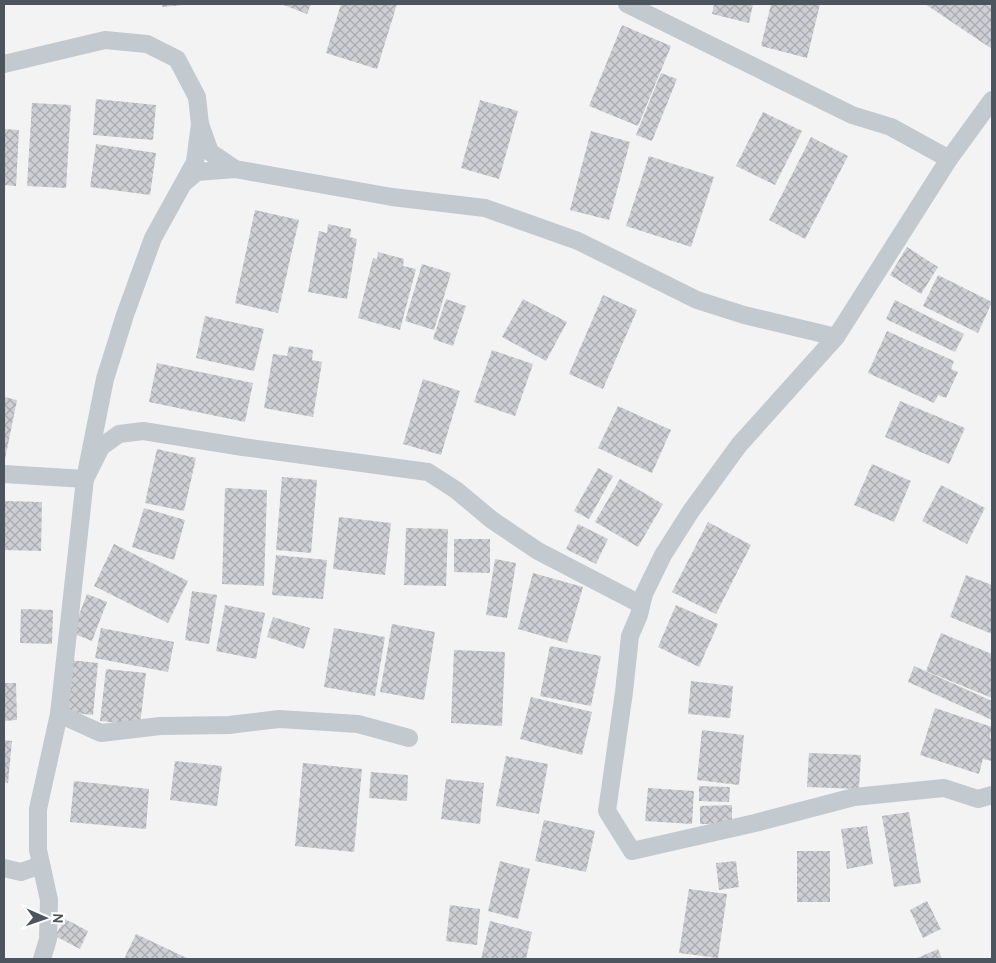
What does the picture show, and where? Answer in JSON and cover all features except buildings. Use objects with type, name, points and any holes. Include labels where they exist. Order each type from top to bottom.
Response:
[{"type":"street","points":[[627,4],[852,115],[891,127],[949,158]]},
{"type":"street","points":[[4,64],[105,40],[147,44],[177,59],[197,97],[200,124],[210,152],[235,169]]},
{"type":"street","points":[[992,100],[949,158],[836,337],[739,445],[691,511],[664,556],[644,594],[640,604],[639,615],[630,636],[623,702],[607,811],[632,851],[755,823],[854,797],[944,788],[978,799],[992,796]]},
{"type":"street","points":[[42,959],[48,939],[49,900],[38,850],[38,809],[58,714],[76,572],[84,479],[105,379],[125,315],[153,238],[194,162],[200,124]]},
{"type":"street","points":[[182,185],[197,172],[235,169],[392,196],[485,208],[578,241],[698,300],[744,315],[836,337]]},
{"type":"street","points":[[84,479],[101,447],[118,434],[143,431],[242,447],[428,472],[456,490],[492,520],[538,551],[640,604]]},
{"type":"street","points":[[4,474],[84,479]]},
{"type":"street","points":[[58,714],[101,733],[160,726],[229,725],[279,720],[358,724],[409,738]]},
{"type":"street","points":[[4,868],[21,872],[41,865]]}]
